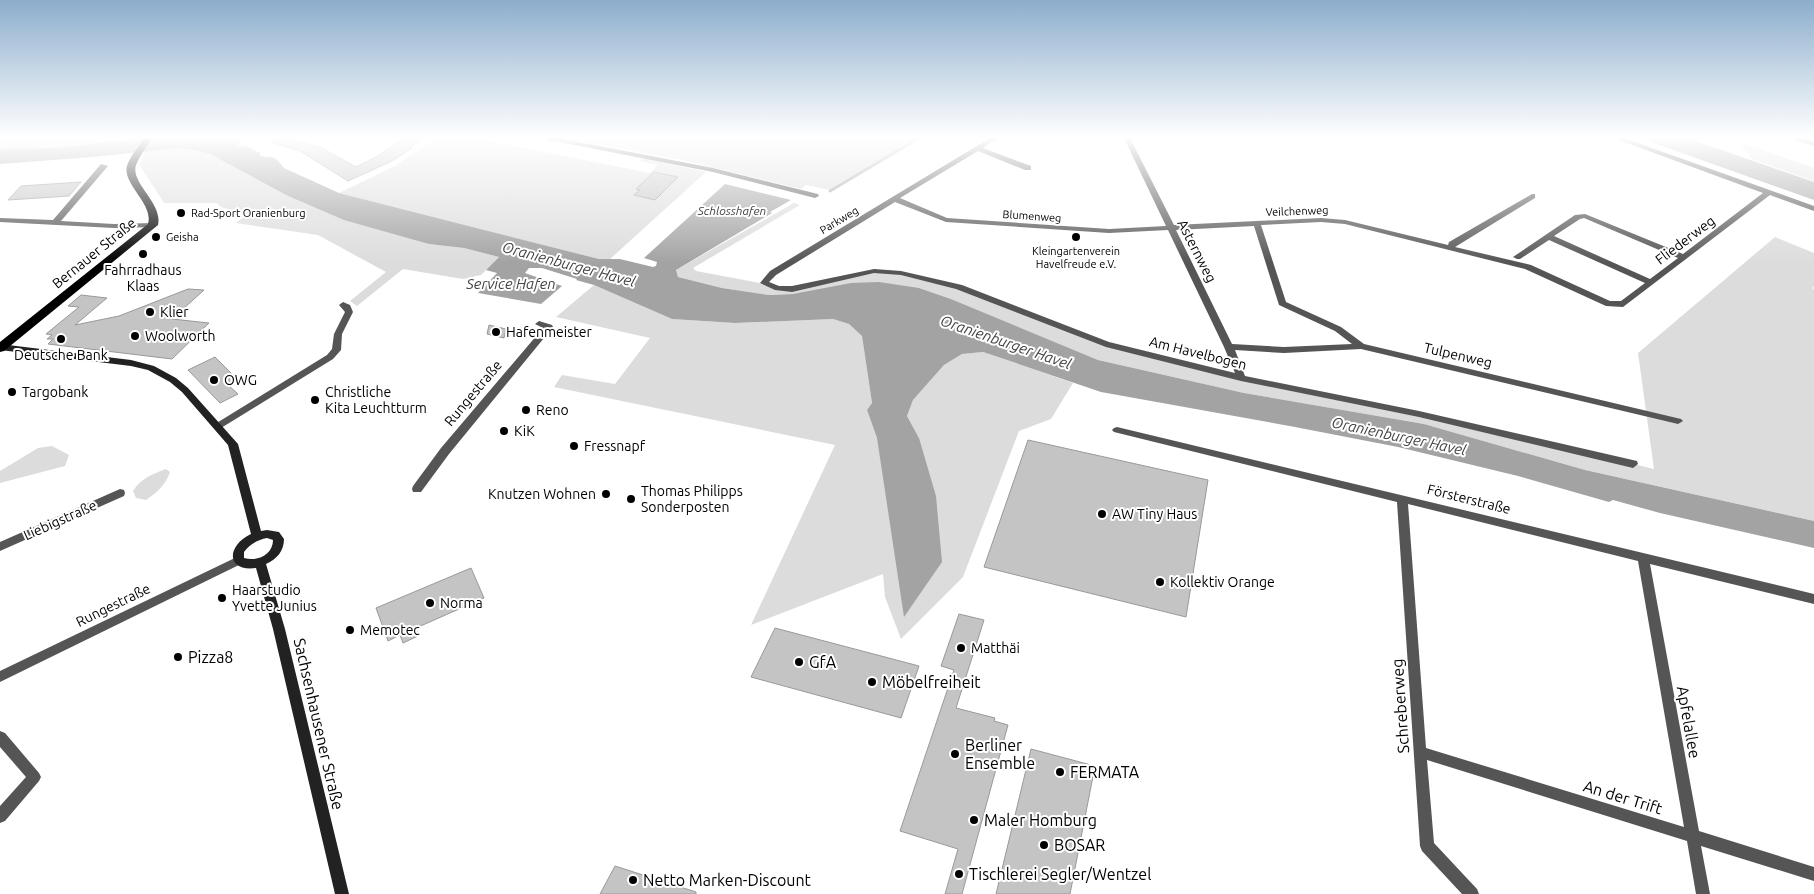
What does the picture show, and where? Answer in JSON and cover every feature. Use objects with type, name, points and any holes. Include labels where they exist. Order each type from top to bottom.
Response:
[{"type":"main road","name":"Bernauer Straße","points":[[0,348],[152,225],[154,214],[135,180]]},
{"type":"main road","points":[[0,348],[131,363],[168,375],[179,384],[233,444],[257,536]]},
{"type":"main road","points":[[275,535],[280,543],[272,556],[260,562],[247,564],[239,560],[237,556],[241,547],[257,536],[275,535]]},
{"type":"main road","name":"Sachsenhausener Straße","points":[[260,562],[279,629],[342,894]]},
{"type":"street","points":[[56,222],[92,180]]},
{"type":"street","points":[[752,180],[816,196]]},
{"type":"street","name":"Parkweg","points":[[764,283],[773,273],[927,180]]},
{"type":"street","name":"Asternweg","points":[[1146,180],[1229,346],[1241,378]]},
{"type":"street","points":[[1734,180],[1814,209]]},
{"type":"street","name":"Fliederweg","points":[[1617,305],[1623,304],[1768,192]]},
{"type":"street","points":[[1450,248],[1452,244],[1532,196]]},
{"type":"street","name":"Blumenweg","points":[[895,200],[934,216],[961,222],[1109,231],[1172,228]]},
{"type":"street","points":[[1517,257],[1578,217],[1585,216],[1682,257]]},
{"type":"street","points":[[0,220],[114,226],[152,225]]},
{"type":"street","name":"Veilchenweg","points":[[1172,228],[1321,220],[1345,222],[1528,267],[1609,304],[1617,305]]},
{"type":"street","points":[[1257,224],[1282,302],[1338,329],[1361,346]]},
{"type":"street","points":[[1549,237],[1650,282]]},
{"type":"street","name":"Am Havelbogen","points":[[764,283],[778,288],[792,289],[874,271],[901,273],[960,287],[1106,344],[1241,378],[1419,414],[1633,464]]},
{"type":"street","points":[[218,426],[330,357],[336,350],[341,325],[349,312],[347,307],[343,305]]},
{"type":"street","name":"Rungestraße","points":[[417,489],[445,451],[549,327],[539,324]]},
{"type":"street","name":"Tulpenweg","points":[[1229,346],[1284,350],[1361,346],[1678,421]]},
{"type":"street","name":"Försterstraße","points":[[1117,430],[1814,599]]},
{"type":"street","name":"Liebigstraße","points":[[0,547],[120,493]]},
{"type":"street","name":"Schreberweg","points":[[1402,498],[1427,846],[1472,894]]},
{"type":"street","name":"Apfelallee","points":[[1643,557],[1703,894]]},
{"type":"street","name":"Rungestraße","points":[[0,677],[239,560]]},
{"type":"street","points":[[0,738],[34,777],[0,816]]},
{"type":"street","name":"An der Trift","points":[[1421,752],[1814,874]]},
{"type":"shaded area","points":[[149,180],[258,180],[286,195],[429,244],[464,248],[499,257],[481,275],[463,279],[403,269],[357,306],[350,301],[386,272],[318,235],[236,223],[246,215],[221,207],[217,203],[164,203]]},
{"type":"shaded area","points":[[367,180],[697,180],[609,260],[339,193]]},
{"type":"shaded area","points":[[763,180],[846,180],[829,190],[806,185],[801,189]]},
{"type":"shaded area","points":[[794,203],[800,205],[693,268],[696,271],[792,289],[874,271],[901,273],[959,287],[1081,335],[1241,378],[1522,437],[1654,469],[1638,353],[1775,237],[1814,253],[1814,287],[1812,288],[1814,289],[1814,521],[1585,470],[1424,424],[1244,393],[1098,360],[951,299],[919,288],[769,295],[722,288],[678,277],[676,270]]},
{"type":"shaded area","points":[[594,285],[672,319],[735,323],[833,319],[849,324],[862,336],[872,403],[867,410],[877,438],[919,438],[907,416],[913,400],[944,365],[962,354],[983,352],[1073,383],[1051,419],[1019,431],[963,577],[901,639],[885,597],[883,574],[751,625],[835,445],[554,387],[562,375],[615,384],[650,338],[556,317]]},
{"type":"shaded area","points":[[52,446],[69,455],[65,466],[0,483],[0,471],[38,448]]},
{"type":"shaded area","points":[[166,469],[170,472],[164,484],[157,491],[146,500],[136,498],[133,491],[140,483]]},
{"type":"water","points":[[258,180],[310,180],[339,193],[599,259],[620,259],[653,267],[656,266],[657,262],[644,258],[725,184],[791,200],[676,270],[678,277],[722,288],[769,295],[793,294],[851,283],[879,282],[919,288],[951,299],[1098,360],[1244,393],[1424,424],[1585,470],[1814,521],[1814,548],[1660,513],[1613,500],[1609,502],[1518,476],[1398,447],[1101,392],[983,352],[962,354],[944,365],[913,400],[907,416],[919,438],[936,496],[942,562],[904,617],[877,438],[867,410],[872,403],[862,336],[849,324],[833,319],[735,323],[672,319],[594,285],[542,268],[529,268],[525,273],[562,286],[541,304],[478,293],[497,273],[486,270],[499,257],[464,248],[429,244],[344,220],[286,195]]},
{"type":"water","points":[[1757,180],[1807,180],[1814,182],[1814,200]]},
{"type":"building","points":[[646,180],[675,180],[655,200],[634,195],[640,190],[636,189]]},
{"type":"building","points":[[81,182],[69,196],[8,200],[21,186]]},
{"type":"building","points":[[188,289],[204,290],[172,319],[209,323],[172,359],[48,344],[53,339],[47,339],[52,335],[46,334],[79,307],[68,306],[81,295],[107,298],[75,325],[119,316]]},
{"type":"building","name":"Hafenmeister","points":[[489,325],[506,329],[504,338],[487,334]]},
{"type":"building","name":"OWG","points":[[215,357],[234,376],[229,379],[231,382],[227,384],[238,394],[220,403],[188,370]]},
{"type":"building","name":"AW Tiny Haus","points":[[1028,440],[1208,480],[1186,617],[984,567]]},
{"type":"building","name":"Norma","points":[[471,568],[484,598],[416,628],[418,636],[403,643],[400,635],[388,641],[376,608]]},
{"type":"building","name":"Berliner Ensemble","points":[[959,614],[984,620],[956,708],[995,718],[994,721],[1008,725],[962,894],[945,894],[958,849],[900,831],[954,670],[941,666]]},
{"type":"building","points":[[775,628],[919,666],[901,718],[751,677]]},
{"type":"building","name":"BOSAR","points":[[1031,749],[1095,766],[1070,894],[996,894]]},
{"type":"building","name":"Netto Marken-Discount","points":[[615,866],[696,892],[696,894],[600,894]]},
{"type":"waterway","points":[[830,191],[849,180]]},
{"type":"place","name":"Rad-Sport Oranienburg","points":[[181,213]]},
{"type":"place","name":"Geisha","points":[[156,237]]},
{"type":"place","name":"Kleingartenverein Havelfreude e.V.","points":[[1076,237]]},
{"type":"place","name":"Fahrradhaus Klaas","points":[[143,254]]},
{"type":"place","name":"Klier","points":[[150,312]]},
{"type":"place","name":"Hafenmeister","points":[[496,332]]},
{"type":"place","name":"Woolworth","points":[[135,336]]},
{"type":"place","name":"Deutsche Bank","points":[[61,339]]},
{"type":"place","name":"OWG","points":[[214,380]]},
{"type":"place","name":"Targobank","points":[[12,392]]},
{"type":"place","name":"Christliche Kita Leuchtturm","points":[[315,400]]},
{"type":"place","name":"Reno","points":[[526,410]]},
{"type":"place","name":"KiK","points":[[504,431]]},
{"type":"place","name":"Fressnapf","points":[[574,446]]},
{"type":"place","name":"Knutzen Wohnen","points":[[606,494]]},
{"type":"place","name":"Thomas Philipps Sonderposten","points":[[631,499]]},
{"type":"place","name":"AW Tiny Haus","points":[[1102,514]]},
{"type":"place","name":"Kollektiv Orange","points":[[1160,582]]},
{"type":"place","name":"Haarstudio Yvette Junius","points":[[222,598]]},
{"type":"place","name":"Norma","points":[[430,603]]},
{"type":"place","name":"Memotec","points":[[350,630]]},
{"type":"place","name":"Matthäi","points":[[961,648]]},
{"type":"place","name":"Pizza8","points":[[178,657]]},
{"type":"place","name":"GfA","points":[[799,662]]},
{"type":"place","name":"Möbelfreiheit","points":[[872,682]]},
{"type":"place","name":"Berliner Ensemble","points":[[955,754]]},
{"type":"place","name":"FERMATA","points":[[1060,772]]},
{"type":"place","name":"Maler Homburg","points":[[974,820]]},
{"type":"place","name":"BOSAR","points":[[1044,845]]},
{"type":"place","name":"Tischlerei Segler/Wentzel","points":[[959,874]]},
{"type":"place","name":"Netto Marken-Discount","points":[[633,880]]},
{"type":"water label","name":"Schlosshafen","points":[[732,210]]},
{"type":"water label","name":"Oranienburger Havel","points":[[569,264]]},
{"type":"water label","name":"Service Hafen","points":[[511,283]]},
{"type":"water label","name":"Oranienburger Havel","points":[[1006,342]]},
{"type":"water label","name":"Oranienburger Havel","points":[[1399,436]]}]
